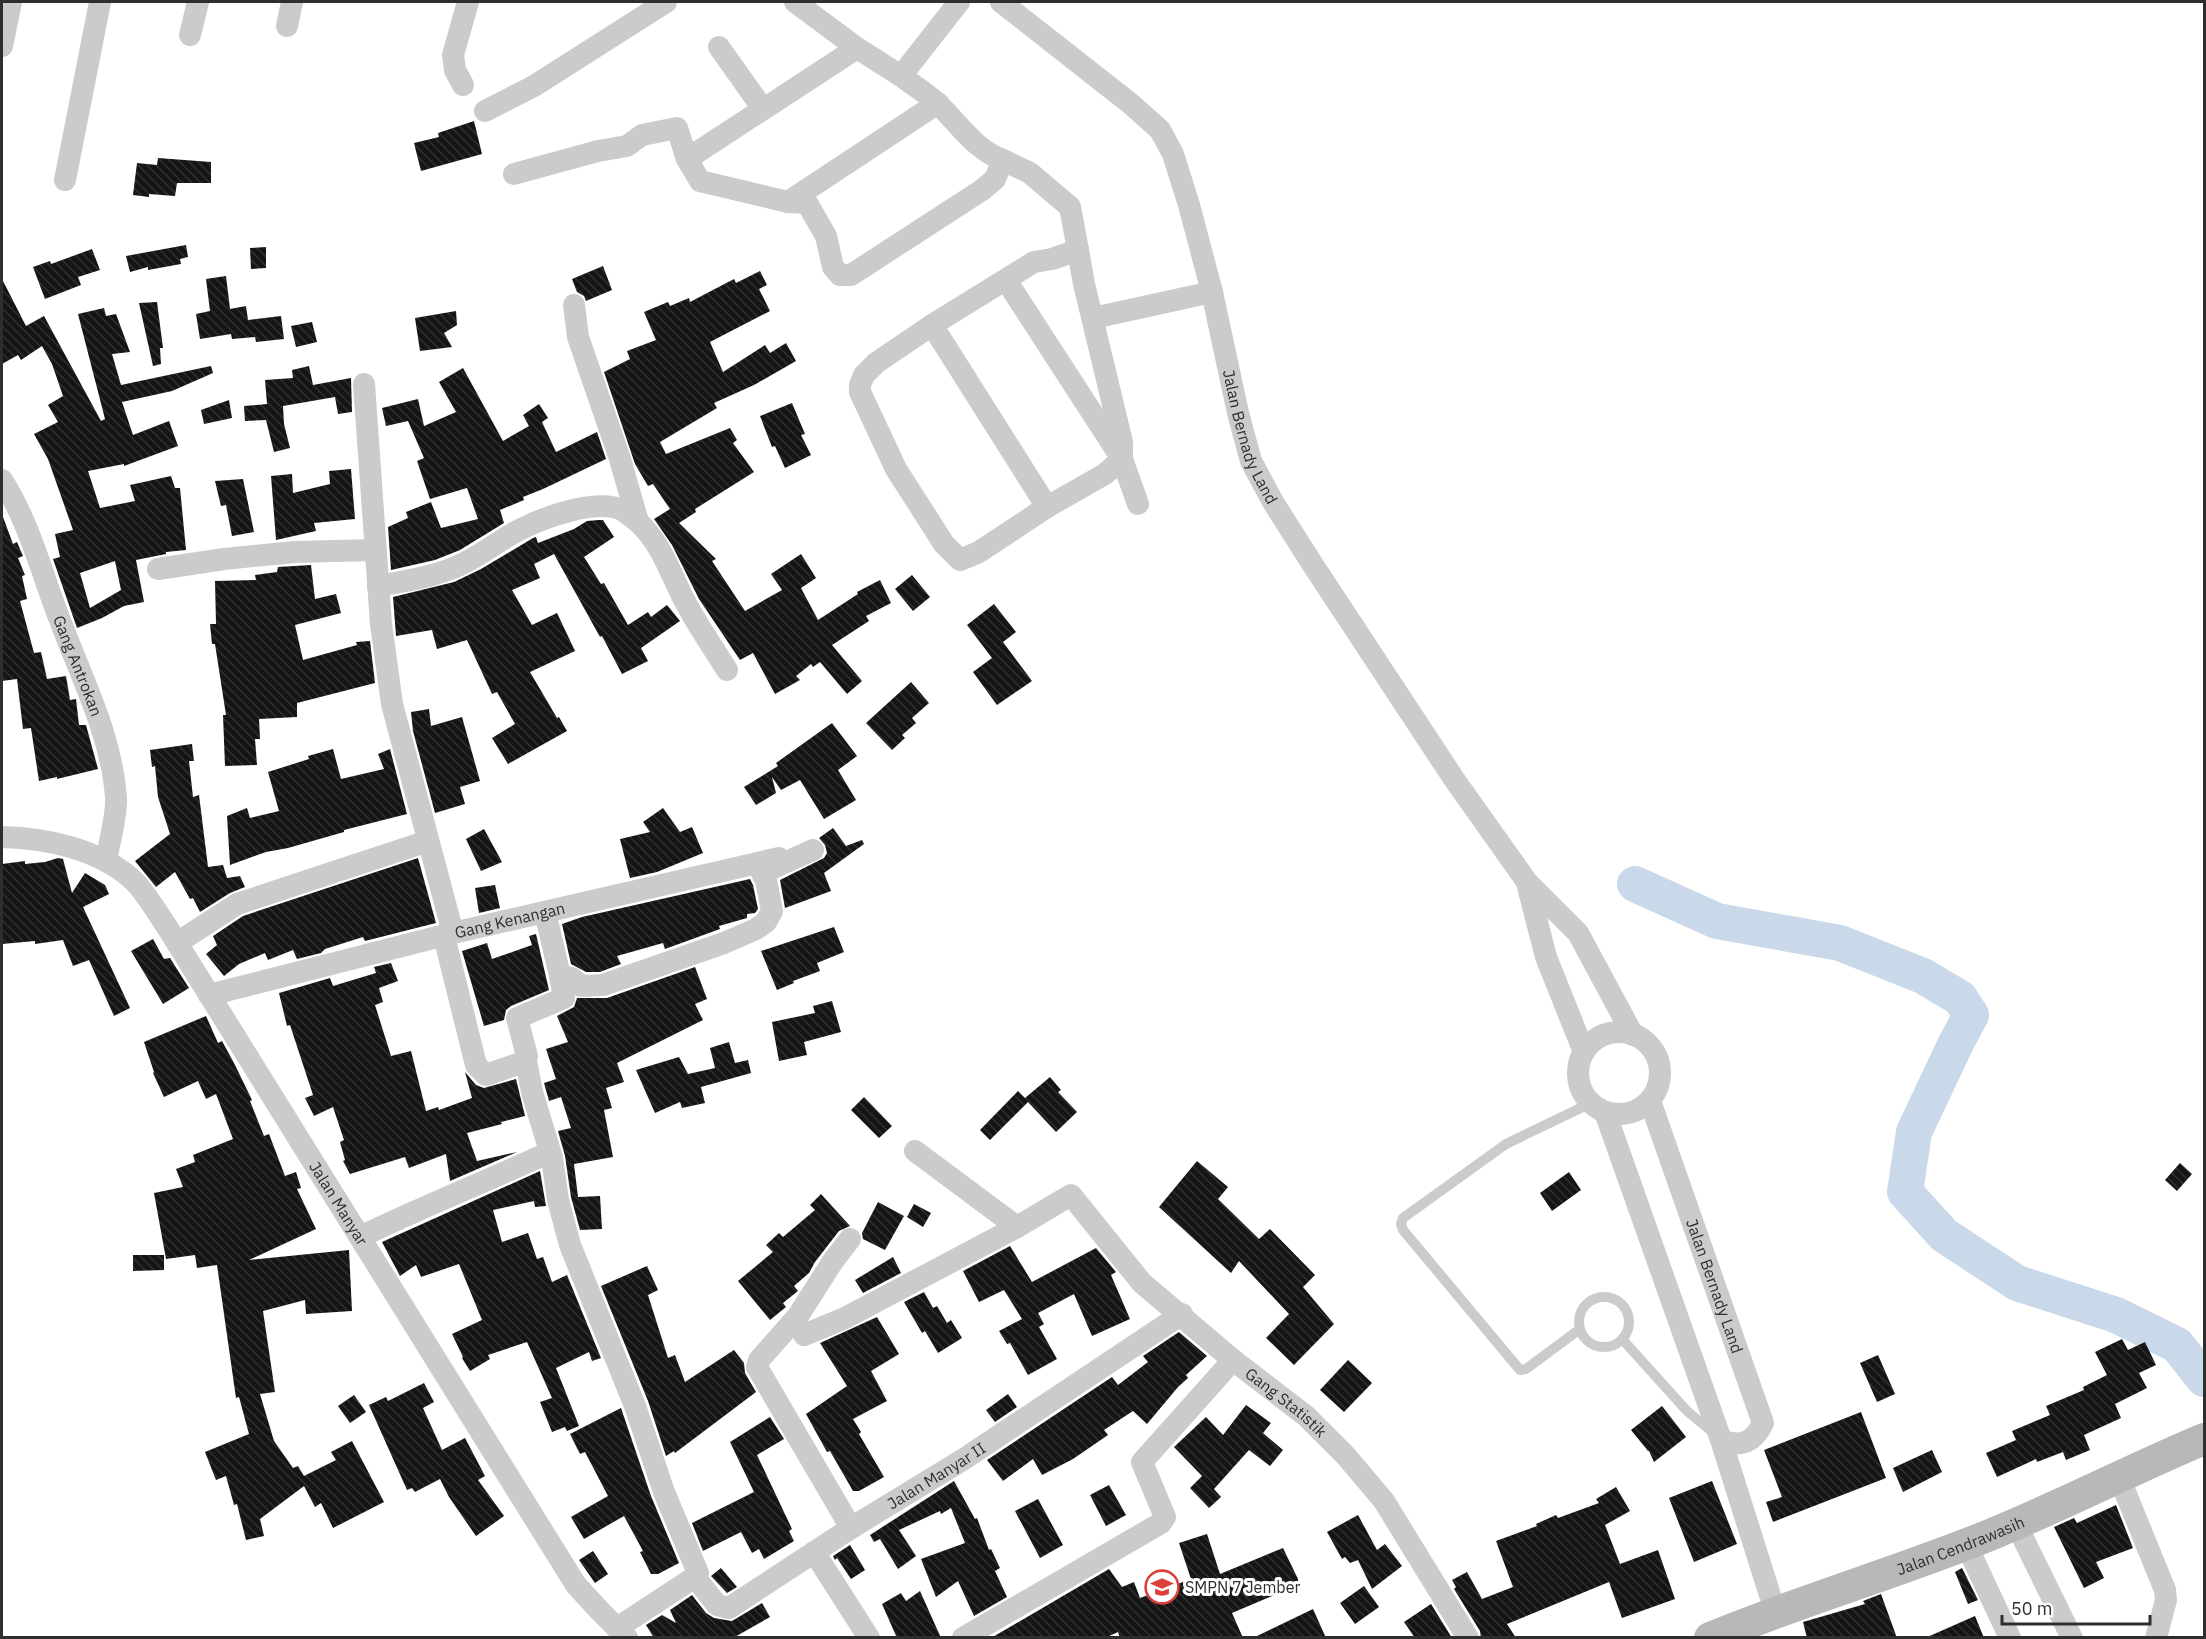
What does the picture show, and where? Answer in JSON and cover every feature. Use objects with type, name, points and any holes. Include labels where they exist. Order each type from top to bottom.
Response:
[{"type":"main road","name":"Jalan Cendrawasih","points":[[1710,1638],[1775,1611],[1966,1544],[2016,1524],[2194,1443]]},
{"type":"street","points":[[2,46],[11,2]]},
{"type":"street","points":[[66,180],[100,2]]},
{"type":"street","points":[[190,35],[198,2]]},
{"type":"street","points":[[287,26],[292,2]]},
{"type":"street","points":[[463,85],[455,70],[453,55],[468,2]]},
{"type":"street","points":[[485,111],[543,81],[666,2]]},
{"type":"street","points":[[795,2],[857,48],[938,103],[974,144],[988,154],[1030,173],[1070,207],[1084,284],[1122,442],[1122,459],[1105,474],[1047,507],[988,546],[960,560],[944,544],[896,469],[860,392],[860,384],[864,375],[876,363],[932,325],[1034,262],[1060,257],[1077,250]]},
{"type":"street","points":[[901,76],[959,2]]},
{"type":"street","name":"Jalan Bernady Land","points":[[1000,2],[1131,104],[1160,130],[1173,154],[1212,292],[1238,413],[1251,461],[1273,502],[1454,779],[1527,882],[1578,933],[1633,1035]]},
{"type":"street","points":[[718,47],[763,109]]},
{"type":"street","points":[[687,159],[857,48]]},
{"type":"street","points":[[788,202],[938,103]]},
{"type":"street","points":[[514,174],[598,151],[627,146],[642,135],[677,128],[687,159],[700,181],[788,202],[807,203],[825,236],[833,267],[840,275],[851,275],[982,190],[995,178],[1003,159]]},
{"type":"street","points":[[1006,280],[1122,459],[1138,504]]},
{"type":"street","points":[[1093,318],[1212,292]]},
{"type":"street","points":[[574,305],[578,337],[620,459],[638,522]]},
{"type":"street","points":[[932,325],[1047,507]]},
{"type":"street","points":[[364,384],[378,586],[392,704],[428,841],[476,1065],[486,1075],[526,1061]]},
{"type":"street","name":"Gang Antrokan","points":[[2,480],[21,515],[95,706],[105,742],[116,800],[106,861]]},
{"type":"street","points":[[378,586],[423,577],[456,566],[486,552],[521,529],[552,516],[596,506],[621,510],[638,522],[652,538],[688,606],[727,670]]},
{"type":"street","points":[[158,569],[294,552],[375,550]]},
{"type":"street","name":"Jalan Manyar","points":[[2,837],[26,837],[75,848],[106,861],[133,881],[177,943],[576,1585],[622,1633]]},
{"type":"street","points":[[177,943],[237,904],[428,841]]},
{"type":"street","name":"Gang Kenangan","points":[[209,995],[448,934],[813,850],[762,873],[766,880],[772,911],[766,922],[756,929],[724,943],[603,985],[581,986],[573,978],[560,976]]},
{"type":"street","name":"Jalan Bernady Land","points":[[1527,882],[1546,957],[1584,1052]]},
{"type":"street","points":[[545,912],[564,998],[518,1018],[532,1092],[550,1152],[558,1200],[570,1245],[617,1360],[664,1492],[698,1573],[622,1633]]},
{"type":"street","points":[[1598,1108],[1625,1114],[1637,1110],[1650,1101],[1659,1081],[1660,1069],[1651,1048],[1643,1040],[1621,1033],[1599,1038],[1584,1052],[1578,1071],[1579,1081],[1583,1093],[1598,1108],[1721,1440],[1775,1611]]},
{"type":"street","name":"Jalan Bernady Land","points":[[1650,1101],[1763,1423],[1757,1436],[1741,1443],[1731,1444],[1721,1440]]},
{"type":"street","points":[[804,1335],[846,1318],[1017,1227],[915,1151]]},
{"type":"street","points":[[360,1237],[417,1209],[499,1176],[550,1152]]},
{"type":"street","name":"Gang Statistik","points":[[1017,1227],[1071,1195],[1142,1283],[1182,1314],[1233,1360],[1306,1416],[1346,1456],[1384,1500],[1468,1638]]},
{"type":"street","points":[[850,1239],[798,1316],[759,1360],[756,1367],[851,1528]]},
{"type":"street","name":"Jalan Manyar II","points":[[695,1577],[717,1605],[729,1608],[964,1458],[1182,1314]]},
{"type":"street","points":[[963,1638],[1161,1523],[1165,1516],[1142,1462],[1233,1360]]},
{"type":"street","points":[[2119,1477],[2164,1590],[2166,1600],[2156,1638]]},
{"type":"street","points":[[2016,1524],[2072,1638]]},
{"type":"street","points":[[1966,1544],[2010,1638]]},
{"type":"street","points":[[814,1552],[869,1638]]},
{"type":"lane","points":[[1580,1329],[1526,1369],[1520,1370],[1403,1230],[1401,1224],[1403,1218],[1506,1144],[1598,1108]]},
{"type":"lane","points":[[1601,1297],[1610,1298],[1624,1307],[1629,1323],[1622,1339],[1607,1347],[1598,1346],[1584,1337],[1579,1321],[1586,1305],[1601,1297]]},
{"type":"lane","points":[[1622,1339],[1687,1411],[1721,1440]]},
{"type":"building","points":[[474,121],[482,154],[421,171],[414,143],[439,137],[438,133]]},
{"type":"building","points":[[158,158],[211,162],[211,183],[177,183],[175,196],[133,195],[137,163],[157,165]]},
{"type":"building","points":[[186,245],[188,257],[180,259],[181,264],[148,270],[148,267],[130,272],[126,256]]},
{"type":"building","points":[[266,247],[266,268],[251,269],[250,248]]},
{"type":"building","points":[[92,249],[100,270],[78,277],[81,285],[45,299],[33,267],[50,261],[51,264]]},
{"type":"building","points":[[603,266],[612,290],[586,301],[584,296],[577,292],[572,279]]},
{"type":"building","points":[[760,271],[767,285],[759,289],[770,311],[710,342],[723,372],[765,345],[770,353],[786,343],[796,361],[754,385],[714,403],[717,408],[660,442],[666,454],[730,428],[737,440],[733,443],[754,472],[695,509],[696,512],[679,523],[716,559],[712,561],[745,611],[782,590],[771,574],[801,554],[816,578],[801,588],[818,620],[858,594],[857,592],[880,580],[891,603],[866,616],[869,621],[832,645],[862,681],[847,694],[820,662],[813,667],[811,664],[796,676],[800,680],[775,694],[753,653],[740,660],[699,599],[672,545],[654,519],[670,509],[653,484],[648,486],[635,464],[604,372],[630,359],[627,351],[656,340],[644,312],[668,302],[670,306],[689,298],[690,302],[734,279],[736,283]]},
{"type":"building","points":[[226,276],[230,309],[246,306],[248,320],[281,316],[284,339],[256,342],[255,337],[232,339],[231,334],[200,339],[196,314],[210,311],[206,279]]},
{"type":"building","points":[[2,279],[26,326],[44,316],[101,421],[105,419],[78,314],[104,308],[106,316],[116,314],[130,352],[112,354],[121,385],[211,366],[213,373],[172,391],[122,402],[133,435],[169,421],[178,446],[124,466],[124,464],[88,471],[100,508],[135,501],[130,485],[171,476],[175,488],[180,488],[186,550],[166,552],[166,554],[136,560],[144,602],[124,606],[77,628],[53,559],[60,557],[55,534],[73,530],[48,459],[34,434],[58,422],[48,405],[63,396],[52,364],[42,346],[21,360],[18,355],[2,364]],"holes":[[[115,561],[121,590],[90,608],[80,573]]]},
{"type":"building","points":[[157,302],[163,348],[160,348],[161,364],[153,366],[139,303]]},
{"type":"building","points":[[456,311],[457,325],[444,333],[452,347],[420,351],[415,318]]},
{"type":"building","points":[[312,322],[317,342],[296,347],[291,326]]},
{"type":"building","points":[[309,366],[313,385],[351,378],[352,412],[338,414],[335,397],[283,406],[284,424],[290,448],[274,452],[266,420],[245,421],[244,406],[267,404],[265,380],[293,378],[292,370]]},
{"type":"building","points":[[463,368],[503,441],[529,426],[523,415],[539,404],[548,418],[542,422],[556,452],[597,432],[606,459],[500,510],[504,523],[460,550],[435,560],[391,570],[388,527],[408,518],[406,512],[431,502],[441,528],[478,519],[467,488],[430,499],[417,461],[424,458],[408,421],[386,426],[382,408],[418,399],[424,426],[456,412],[439,382]]},
{"type":"building","points":[[229,400],[232,418],[204,424],[201,410]]},
{"type":"building","points":[[792,403],[805,434],[801,435],[811,455],[785,468],[775,446],[772,447],[760,416]]},
{"type":"building","points":[[351,469],[355,519],[314,523],[316,531],[276,540],[271,476],[292,474],[293,493],[330,484],[329,471]]},
{"type":"building","points":[[243,479],[254,532],[232,536],[226,505],[221,506],[215,481]]},
{"type":"building","points":[[3,517],[13,544],[17,542],[23,556],[18,558],[25,575],[22,576],[27,599],[20,601],[34,653],[41,652],[47,679],[66,676],[70,700],[76,699],[79,725],[86,725],[98,769],[39,781],[31,728],[23,729],[17,679],[2,681]]},
{"type":"building","points":[[603,520],[614,537],[584,557],[601,584],[604,583],[628,625],[648,612],[651,617],[667,605],[680,621],[641,648],[648,661],[622,674],[554,554],[534,564],[540,578],[512,590],[532,625],[557,613],[575,651],[530,672],[567,731],[508,764],[492,738],[515,724],[497,692],[492,694],[467,640],[437,649],[432,630],[396,636],[393,597],[454,582],[533,538],[536,537],[538,543],[574,529],[587,521]]},
{"type":"building","points":[[311,565],[315,599],[336,594],[341,613],[295,625],[303,660],[357,645],[356,642],[370,641],[375,683],[297,703],[297,717],[259,719],[260,739],[255,739],[257,765],[225,766],[223,715],[226,715],[210,624],[216,624],[215,581],[256,580],[255,575],[277,572],[278,567]]},
{"type":"building","points":[[912,575],[930,597],[913,611],[895,589]]},
{"type":"building","points":[[994,604],[1016,632],[1003,642],[1032,681],[997,705],[973,672],[992,658],[967,625]]},
{"type":"building","points":[[911,682],[929,703],[912,718],[916,723],[902,735],[905,738],[892,750],[866,723]]},
{"type":"building","points":[[429,709],[431,726],[462,717],[480,781],[460,787],[465,804],[435,813],[413,731],[411,712]]},
{"type":"building","points":[[832,723],[857,756],[838,770],[856,800],[824,819],[800,780],[781,790],[772,777],[776,793],[756,805],[744,787],[778,766],[776,763]]},
{"type":"building","points":[[192,744],[194,761],[189,761],[193,797],[199,795],[208,867],[223,865],[227,878],[240,876],[245,887],[230,893],[200,912],[175,872],[156,887],[135,861],[170,834],[158,797],[155,766],[152,767],[150,750]]},
{"type":"building","points":[[333,749],[341,779],[384,769],[378,754],[390,749],[407,814],[344,830],[344,832],[288,848],[266,852],[230,865],[227,816],[247,808],[250,818],[279,811],[268,772]]},
{"type":"building","points":[[663,808],[680,832],[692,827],[703,853],[657,872],[630,878],[620,839],[650,832],[643,822]]},
{"type":"building","points":[[833,828],[846,846],[862,840],[864,844],[824,873],[831,891],[785,908],[780,880],[824,858],[827,853],[825,845],[819,838]]},
{"type":"building","points":[[484,829],[502,862],[481,871],[466,839]]},
{"type":"building","points":[[58,858],[63,859],[72,893],[85,873],[105,885],[109,894],[83,907],[130,1008],[114,1016],[89,960],[73,966],[63,940],[35,944],[35,941],[2,944],[2,864],[25,861],[25,864],[45,862]]},
{"type":"building","points":[[418,858],[436,923],[365,941],[363,937],[325,949],[321,953],[297,959],[293,950],[268,960],[265,953],[239,964],[224,976],[206,954],[217,945],[213,936],[243,916]]},
{"type":"building","points":[[750,879],[758,909],[755,913],[747,914],[747,918],[719,926],[720,929],[665,949],[663,943],[617,956],[621,964],[600,972],[586,972],[571,964],[562,924],[582,917]]},
{"type":"building","points":[[495,885],[500,908],[479,913],[475,888]]},
{"type":"building","points":[[834,927],[844,952],[817,963],[820,971],[777,990],[761,951]]},
{"type":"building","points":[[536,934],[549,990],[511,1006],[506,1010],[504,1020],[484,1026],[462,951],[487,943],[492,959],[532,945],[529,936]]},
{"type":"building","points":[[153,939],[164,959],[170,958],[189,988],[163,1004],[131,951]]},
{"type":"building","points":[[391,963],[398,981],[379,988],[383,1002],[375,1005],[391,1056],[411,1051],[426,1111],[438,1107],[439,1110],[472,1098],[465,1072],[476,1085],[484,1088],[516,1079],[525,1116],[467,1133],[477,1161],[517,1152],[450,1181],[446,1154],[409,1168],[405,1157],[350,1174],[343,1161],[345,1160],[340,1142],[344,1140],[333,1107],[314,1116],[305,1098],[313,1095],[290,1025],[287,1026],[279,993],[330,978],[333,986],[376,973],[374,967]]},
{"type":"building","points":[[695,967],[707,999],[695,1004],[703,1020],[617,1063],[624,1082],[606,1088],[612,1108],[604,1110],[613,1157],[574,1164],[578,1197],[600,1196],[602,1229],[580,1230],[558,1131],[571,1128],[561,1097],[549,1101],[544,1083],[556,1079],[546,1049],[568,1042],[557,1016],[574,1007],[577,998],[607,998]]},
{"type":"building","points":[[832,1001],[841,1032],[804,1042],[807,1055],[779,1061],[772,1022],[815,1013],[813,1006]]},
{"type":"building","points":[[206,1016],[218,1043],[222,1041],[234,1063],[252,1100],[250,1101],[264,1136],[269,1134],[285,1176],[296,1172],[301,1188],[297,1189],[316,1229],[249,1260],[349,1250],[352,1311],[306,1314],[305,1300],[263,1311],[275,1392],[260,1394],[274,1441],[293,1468],[298,1466],[304,1476],[336,1460],[331,1452],[352,1441],[384,1502],[333,1528],[321,1503],[315,1507],[304,1486],[260,1519],[264,1536],[246,1540],[237,1504],[234,1505],[226,1476],[216,1480],[205,1452],[249,1434],[239,1397],[236,1398],[217,1265],[197,1268],[195,1255],[166,1259],[154,1193],[183,1187],[176,1169],[195,1162],[193,1155],[233,1139],[216,1094],[206,1099],[198,1081],[164,1097],[153,1073],[144,1042]]},
{"type":"building","points":[[729,1042],[735,1063],[748,1060],[751,1073],[701,1087],[705,1103],[682,1108],[680,1102],[655,1113],[636,1070],[679,1057],[688,1074],[715,1068],[710,1048]]},
{"type":"building","points":[[1050,1077],[1061,1090],[1058,1092],[1077,1112],[1056,1132],[1028,1102],[990,1140],[980,1130],[1018,1091],[1025,1098]]},
{"type":"building","points":[[864,1097],[892,1126],[879,1138],[851,1110]]},
{"type":"building","points":[[1197,1161],[1228,1187],[1218,1199],[1259,1239],[1270,1229],[1315,1275],[1303,1287],[1334,1324],[1294,1365],[1266,1338],[1289,1314],[1239,1261],[1231,1273],[1159,1207]]},
{"type":"building","points":[[2180,1163],[2192,1174],[2177,1191],[2165,1180]]},
{"type":"building","points":[[540,1171],[546,1206],[535,1207],[534,1201],[493,1210],[502,1242],[528,1233],[537,1259],[543,1257],[552,1282],[567,1275],[601,1358],[592,1361],[589,1352],[556,1368],[579,1426],[567,1431],[565,1427],[552,1432],[540,1402],[552,1398],[527,1342],[488,1355],[490,1359],[470,1371],[452,1334],[482,1320],[459,1264],[421,1277],[416,1265],[400,1276],[382,1242]]},
{"type":"building","points":[[1569,1172],[1581,1190],[1552,1211],[1540,1193]]},
{"type":"building","points":[[821,1194],[850,1226],[839,1231],[809,1273],[794,1286],[798,1291],[783,1303],[786,1307],[770,1320],[738,1281],[773,1252],[766,1245],[779,1233],[783,1237],[815,1210],[810,1205]]},
{"type":"building","points":[[878,1202],[904,1216],[885,1250],[863,1239],[862,1233]]},
{"type":"building","points":[[914,1204],[931,1213],[923,1227],[907,1217]]},
{"type":"building","points":[[1010,1246],[1032,1282],[1096,1248],[1116,1272],[1111,1275],[1130,1319],[1092,1336],[1074,1294],[1038,1313],[1044,1324],[1039,1327],[1057,1359],[1028,1375],[1010,1343],[1007,1344],[999,1331],[1022,1319],[1004,1290],[979,1302],[963,1271]]},
{"type":"building","points":[[133,1255],[164,1255],[164,1270],[133,1271]]},
{"type":"building","points":[[893,1257],[901,1273],[863,1293],[855,1280]]},
{"type":"building","points":[[647,1266],[658,1290],[648,1295],[668,1358],[675,1355],[685,1382],[734,1350],[744,1363],[745,1373],[756,1392],[675,1453],[674,1451],[666,1456],[648,1401],[601,1286]]},
{"type":"building","points":[[924,1292],[933,1308],[937,1306],[947,1323],[951,1320],[962,1338],[938,1353],[925,1331],[922,1333],[904,1302]]},
{"type":"building","points":[[877,1317],[899,1354],[871,1371],[887,1401],[853,1419],[884,1477],[859,1491],[853,1491],[830,1451],[827,1452],[806,1414],[847,1386],[820,1343]]},
{"type":"building","points":[[1179,1332],[1207,1356],[1186,1375],[1188,1378],[1147,1424],[1133,1411],[1104,1430],[1108,1435],[1073,1459],[1042,1475],[1033,1459],[1003,1481],[987,1460],[1112,1377],[1118,1385],[1148,1362],[1143,1356]]},
{"type":"building","points":[[2122,1339],[2128,1350],[2145,1342],[2156,1365],[2139,1373],[2147,1388],[2115,1404],[2121,1418],[2084,1435],[2090,1450],[2066,1460],[2063,1452],[2037,1462],[2036,1459],[1997,1477],[1986,1453],[2016,1440],[2012,1431],[2050,1415],[2046,1406],[2084,1390],[2083,1387],[2107,1375],[2095,1352]]},
{"type":"building","points":[[1878,1355],[1895,1394],[1877,1402],[1860,1363]]},
{"type":"building","points":[[1348,1360],[1372,1383],[1344,1412],[1320,1390]]},
{"type":"building","points":[[424,1383],[434,1402],[423,1408],[442,1450],[465,1438],[485,1476],[478,1480],[504,1516],[476,1536],[449,1497],[440,1479],[415,1492],[412,1488],[407,1490],[369,1405],[386,1397],[388,1401]]},
{"type":"building","points":[[1008,1394],[1017,1407],[995,1422],[986,1410]]},
{"type":"building","points":[[354,1395],[366,1412],[350,1423],[338,1406]]},
{"type":"building","points":[[1246,1405],[1271,1423],[1263,1433],[1283,1450],[1270,1466],[1249,1450],[1214,1489],[1221,1497],[1209,1508],[1190,1488],[1202,1476],[1174,1447],[1206,1417],[1223,1435]]},
{"type":"building","points":[[1662,1406],[1686,1437],[1654,1462],[1649,1451],[1631,1430]]},
{"type":"building","points":[[621,1408],[651,1496],[679,1563],[658,1574],[651,1574],[640,1552],[643,1551],[624,1516],[584,1539],[571,1517],[608,1496],[585,1452],[580,1454],[570,1434]]},
{"type":"building","points":[[1861,1412],[1886,1478],[1773,1522],[1766,1502],[1782,1497],[1764,1450]]},
{"type":"building","points":[[770,1417],[784,1439],[757,1455],[792,1529],[789,1531],[794,1541],[764,1559],[759,1549],[752,1553],[741,1532],[703,1551],[692,1523],[754,1492],[730,1442]]},
{"type":"building","points":[[1932,1450],[1942,1472],[1903,1492],[1893,1468]]},
{"type":"building","points":[[954,1481],[975,1519],[977,1518],[989,1550],[991,1549],[1000,1568],[995,1571],[1007,1597],[974,1616],[958,1581],[936,1597],[921,1559],[965,1543],[951,1508],[899,1530],[916,1556],[898,1569],[880,1539],[874,1542],[870,1535]]},
{"type":"building","points":[[1712,1481],[1737,1544],[1694,1562],[1669,1498]]},
{"type":"building","points":[[1109,1485],[1126,1515],[1106,1526],[1090,1495]]},
{"type":"building","points":[[1616,1487],[1630,1511],[1605,1525],[1620,1564],[1658,1550],[1675,1599],[1622,1618],[1609,1582],[1507,1624],[1516,1638],[1481,1638],[1480,1631],[1454,1589],[1456,1587],[1452,1580],[1467,1572],[1482,1599],[1513,1587],[1496,1541],[1537,1526],[1536,1524],[1556,1515],[1558,1518],[1599,1503],[1596,1499]]},
{"type":"building","points":[[1038,1499],[1063,1545],[1040,1558],[1015,1511]]},
{"type":"building","points":[[2116,1505],[2133,1548],[2096,1562],[2104,1578],[2084,1588],[2054,1527],[2074,1518],[2077,1523]]},
{"type":"building","points":[[1358,1515],[1377,1550],[1385,1544],[1402,1566],[1372,1589],[1358,1560],[1350,1563],[1345,1557],[1342,1559],[1327,1532]]},
{"type":"building","name":"SMPN 7 Jember","points":[[1207,1534],[1220,1574],[1283,1548],[1298,1579],[1298,1585],[1232,1613],[1243,1638],[1120,1638],[1118,1632],[1105,1638],[991,1638],[1109,1569],[1122,1587],[1134,1582],[1140,1598],[1191,1579],[1179,1543]]},
{"type":"building","points":[[850,1545],[865,1570],[851,1579],[837,1558],[835,1560],[833,1556]]},
{"type":"building","points":[[593,1551],[608,1574],[595,1583],[579,1560]]},
{"type":"building","points":[[721,1568],[737,1587],[727,1593],[711,1576]]},
{"type":"building","points":[[1962,1568],[1978,1600],[1968,1604],[1955,1572]]},
{"type":"building","points":[[1364,1586],[1379,1607],[1355,1624],[1340,1603]]},
{"type":"building","points":[[920,1591],[941,1638],[897,1638],[882,1604],[901,1593],[906,1601]]},
{"type":"building","points":[[1881,1594],[1897,1638],[1807,1638],[1803,1622],[1865,1604],[1863,1601]]},
{"type":"building","points":[[692,1595],[706,1613],[714,1618],[732,1621],[762,1603],[770,1617],[733,1638],[654,1638],[646,1625],[662,1615],[676,1623],[670,1610]]},
{"type":"building","points":[[1431,1604],[1452,1638],[1415,1638],[1404,1622]]},
{"type":"building","points":[[1313,1609],[1326,1638],[1253,1638]]},
{"type":"building","points":[[1975,1616],[1984,1638],[1925,1638]]},
{"type":"waterway","points":[[1635,884],[1717,921],[1840,943],[1923,976],[1960,998],[1971,1015],[1914,1132],[1905,1192],[1944,1235],[2017,1283],[2116,1315],[2177,1345],[2204,1379]]},
{"type":"place","name":"SMPN 7 Jember","points":[[1162,1587]]}]
